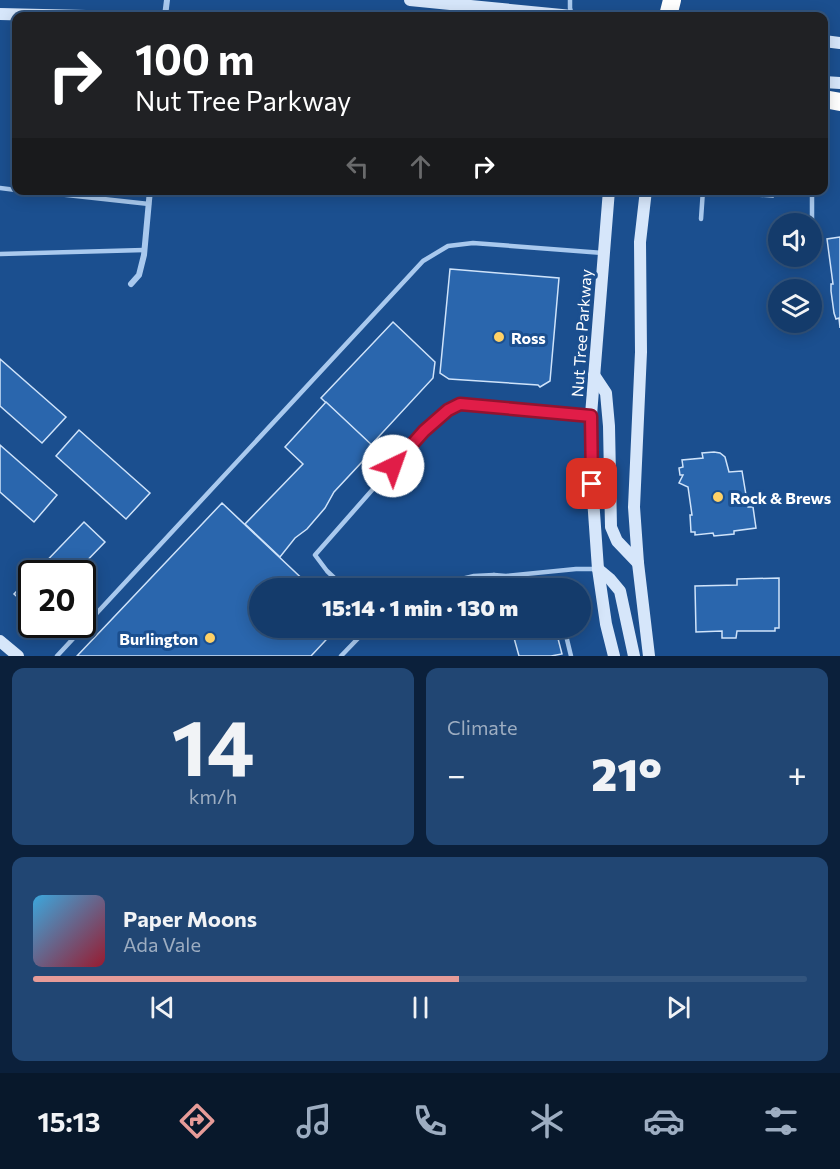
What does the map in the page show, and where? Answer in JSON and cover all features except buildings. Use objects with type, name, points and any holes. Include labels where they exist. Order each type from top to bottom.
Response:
[{"type":"main road","points":[[410,0],[532,12]]},
{"type":"main road","name":"Nut Tree Parkway","points":[[609,195],[591,416],[592,484],[598,569],[606,624],[614,656]]},
{"type":"main road","points":[[645,195],[640,242],[641,352],[634,507],[649,656]]},
{"type":"main road","points":[[594,375],[606,393],[611,527],[617,541],[638,563]]},
{"type":"main road","points":[[598,569],[620,591],[634,656]]},
{"type":"main road","points":[[0,641],[18,656]]},
{"type":"street","points":[[131,284],[139,276],[150,195]]},
{"type":"lane","points":[[65,195],[149,204]]},
{"type":"lane","points":[[701,219],[703,195]]},
{"type":"lane","points":[[812,195],[812,213]]},
{"type":"lane","points":[[57,656],[423,261],[448,246],[473,243],[604,253]]},
{"type":"lane","points":[[0,254],[144,250]]},
{"type":"lane","points":[[334,578],[315,555],[424,431],[448,410],[460,404],[591,416]]},
{"type":"lane","points":[[466,578],[598,569]]},
{"type":"lane","points":[[341,656],[358,638]]},
{"type":"lane","points":[[567,638],[571,656]]},
{"type":"place","name":"Ross","points":[[499,337]]},
{"type":"place","name":"Rock & Brews","points":[[718,497]]},
{"type":"place","name":"Burlington","points":[[210,638]]},
{"type":"route","points":[[393,466],[424,431],[448,410],[460,404],[502,407],[591,416],[592,484]]}]
